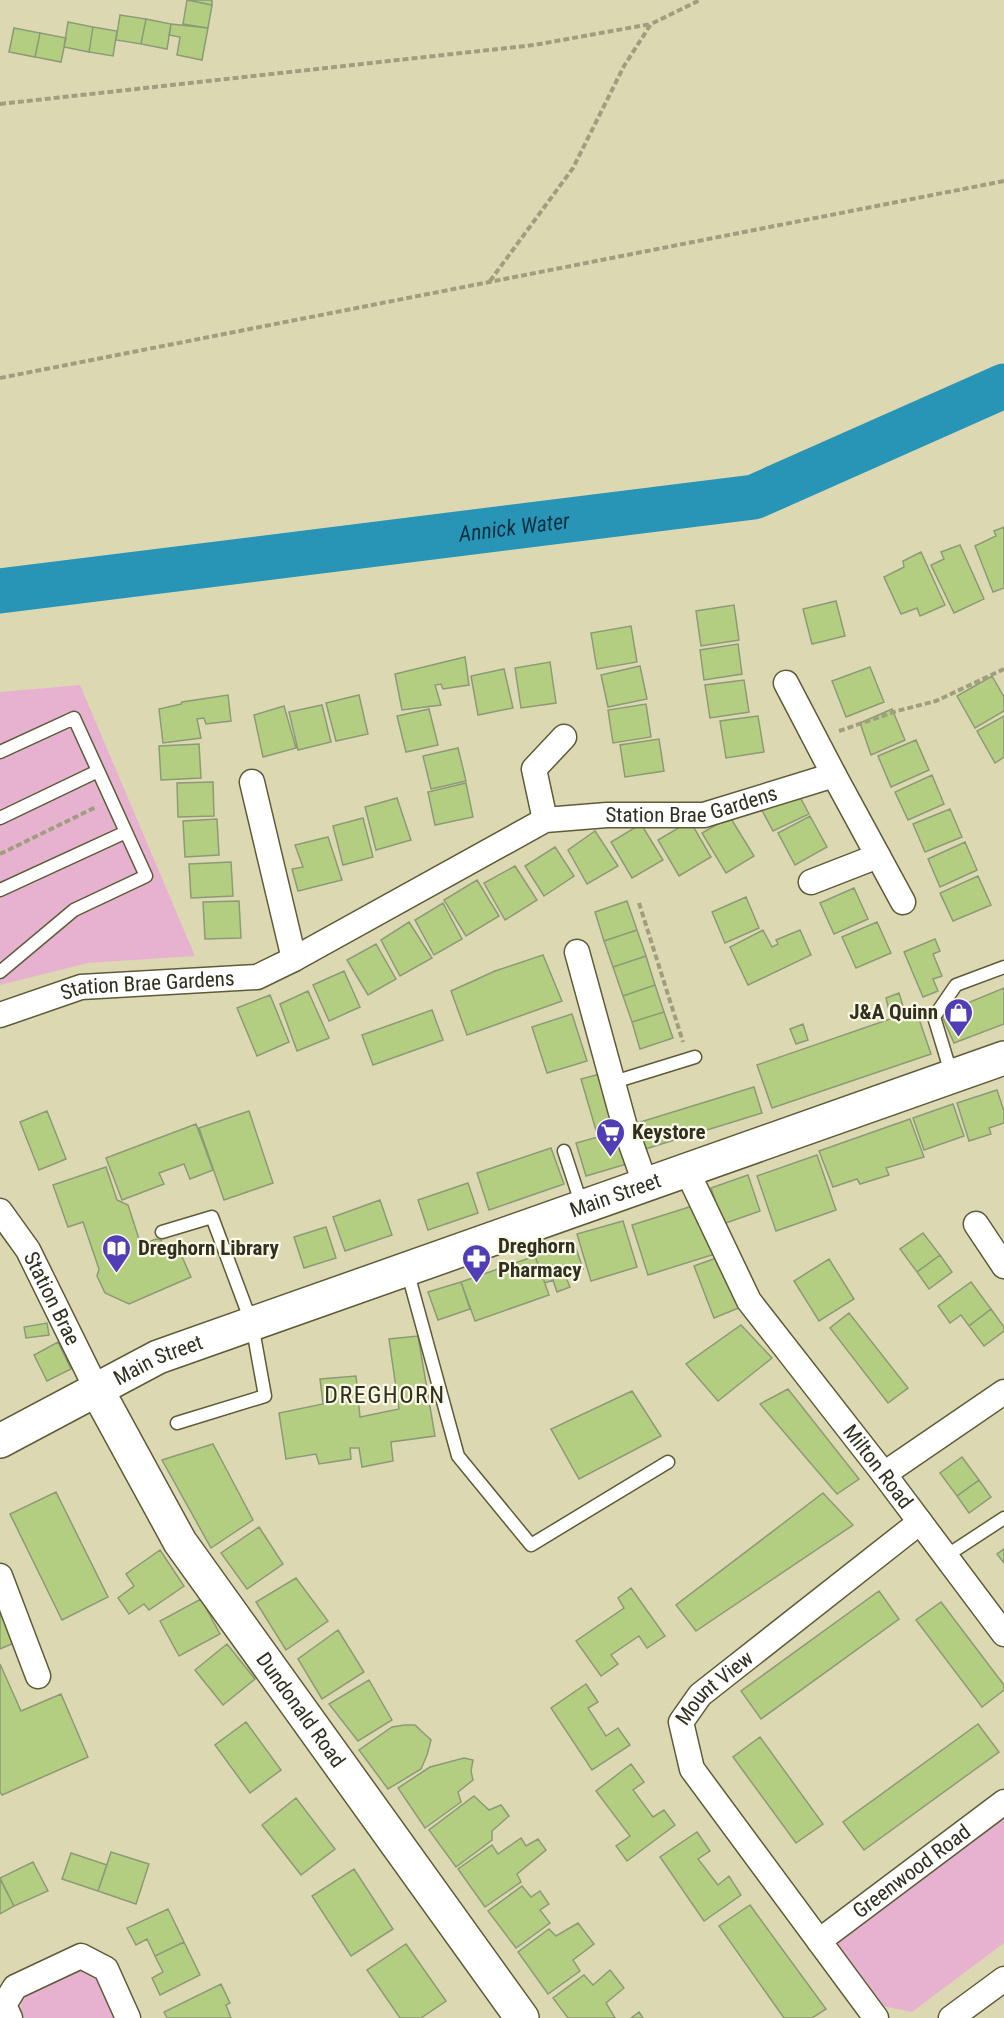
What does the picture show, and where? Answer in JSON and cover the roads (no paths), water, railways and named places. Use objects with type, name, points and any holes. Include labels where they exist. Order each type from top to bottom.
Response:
[{"type":"main road","name":"Main Street","points":[[0,1441],[158,1357],[1004,1058]]},
{"type":"main road","name":"Dundonald Road","points":[[97,1390],[180,1542],[522,2018]]},
{"type":"street","points":[[786,683],[903,902]]},
{"type":"street","points":[[545,820],[534,769],[564,737]]},
{"type":"street","name":"Station Brae Gardens","points":[[0,1016],[81,987],[257,977],[294,959],[545,820],[607,815],[704,815],[834,775]]},
{"type":"street","points":[[252,782],[294,959]]},
{"type":"street","points":[[811,882],[878,856]]},
{"type":"street","points":[[577,952],[625,1127],[646,1186]]},
{"type":"street","name":"Milton Road","points":[[687,1171],[749,1301],[884,1474],[1004,1634]]},
{"type":"street","name":"Station Brae","points":[[0,1211],[28,1250],[97,1390]]},
{"type":"street","points":[[976,1224],[1004,1266]]},
{"type":"street","points":[[884,1474],[1004,1392]]},
{"type":"street","name":"Mount View","points":[[876,2018],[692,1769],[681,1722],[700,1695],[920,1522]]},
{"type":"street","points":[[0,1575],[38,1676]]},
{"type":"street","name":"Greenwood Road","points":[[819,1941],[1004,1802]]},
{"type":"street","points":[[10,2018],[4,2005],[15,1987],[81,1956],[106,1969],[128,2018]]},
{"type":"street","points":[[951,2018],[1004,1979]]},
{"type":"lane","points":[[0,752],[74,718],[146,876],[74,910],[0,972]]},
{"type":"lane","points":[[0,818],[98,771]]},
{"type":"lane","points":[[0,890],[126,832]]},
{"type":"lane","points":[[952,1077],[934,1017],[956,985],[1004,967]]},
{"type":"lane","points":[[614,1082],[692,1058]]},
{"type":"lane","points":[[564,1150],[582,1207]]},
{"type":"lane","points":[[162,1232],[212,1217],[252,1324],[265,1396],[177,1423]]},
{"type":"lane","points":[[406,1269],[458,1456],[531,1545],[668,1462]]},
{"type":"lane","points":[[946,1556],[1004,1518]]},
{"type":"waterway","name":"Annick Water","points":[[0,591],[754,497],[1004,386]]},
{"type":"place","name":"J&A Quinn","points":[[959,1038]]},
{"type":"place","name":"Keystore","points":[[611,1158]]},
{"type":"place","name":"Dreghorn Library","points":[[117,1274]]},
{"type":"place","name":"Dreghorn Pharmacy","points":[[477,1284]]},
{"type":"district","name":"DREGHORN","points":[[385,1395]]}]
